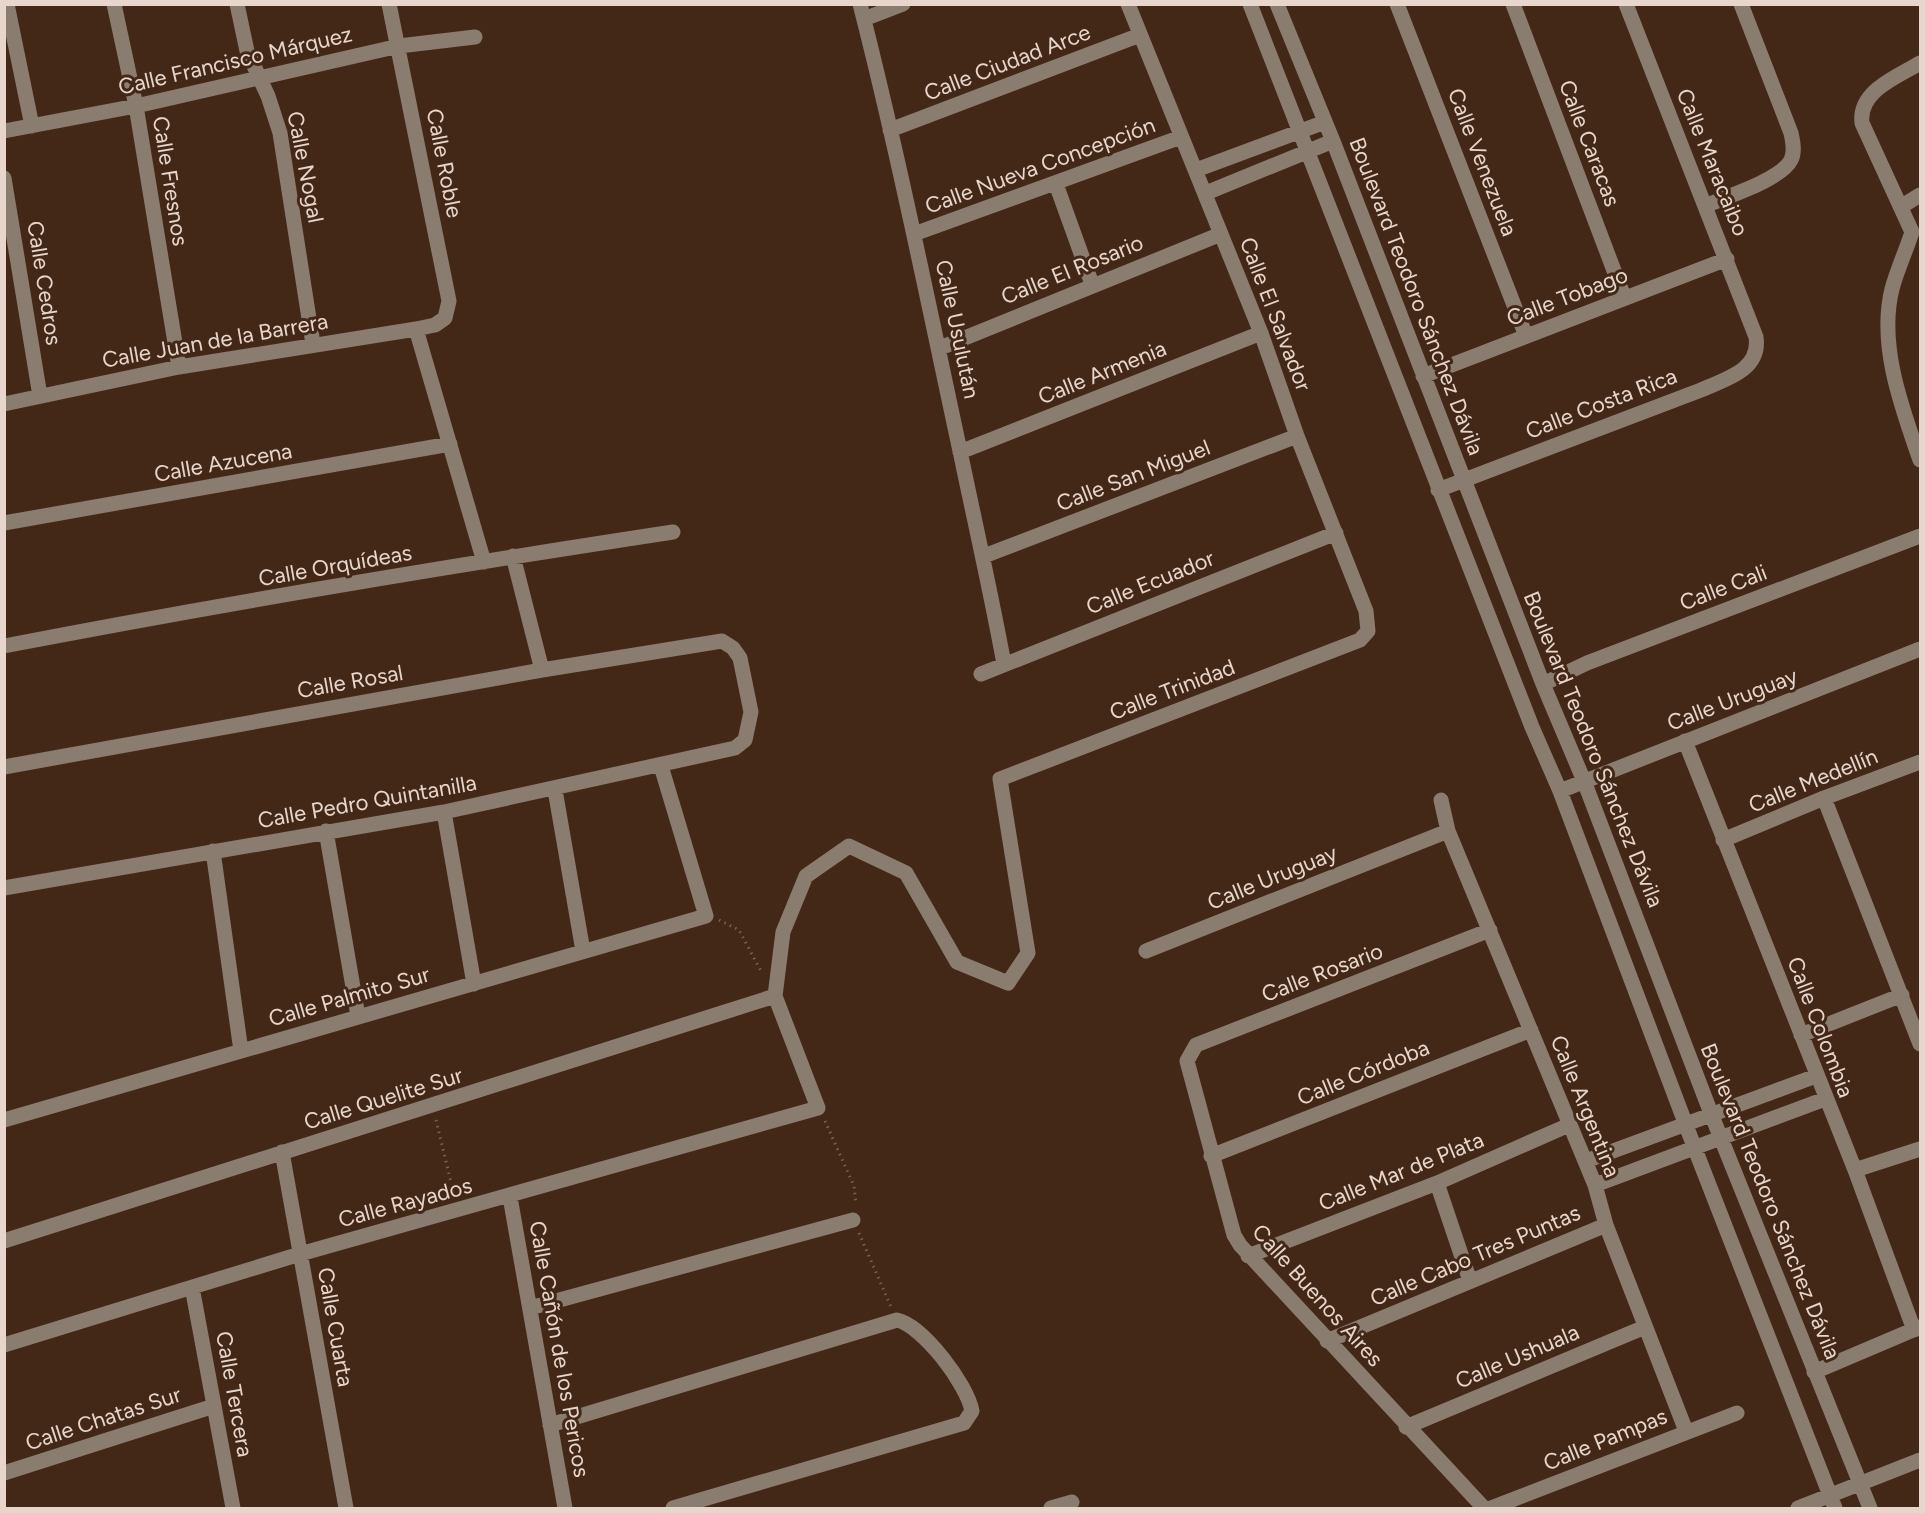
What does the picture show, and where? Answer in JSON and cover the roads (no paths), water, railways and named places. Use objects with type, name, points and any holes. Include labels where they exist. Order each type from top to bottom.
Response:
[{"type":"street","points":[[7,4],[32,126]]},
{"type":"street","name":"Calle Fresnos","points":[[114,4],[136,106],[179,367]]},
{"type":"street","name":"Calle Nogal","points":[[237,4],[247,51],[261,79],[280,133],[314,344]]},
{"type":"street","name":"Calle Roble","points":[[389,4],[449,301],[445,318],[435,325]]},
{"type":"street","points":[[862,12],[903,4]]},
{"type":"street","name":"Calle El Salvador","points":[[1128,4],[1261,333],[1297,436],[1369,621],[1368,631],[1360,640]]},
{"type":"street","points":[[1250,4],[1438,490],[1560,791],[1695,1149],[1833,1502]]},
{"type":"street","name":"Boulevard Teodoro Sánchez Dávila","points":[[1277,4],[1333,141],[1543,684],[1584,781],[1712,1116],[1870,1509]]},
{"type":"street","name":"Calle Venezuela","points":[[1397,4],[1526,336]]},
{"type":"street","name":"Calle Caracas","points":[[1513,4],[1624,297]]},
{"type":"street","name":"Calle Maracaibo","points":[[1626,4],[1756,337]]},
{"type":"street","points":[[1705,206],[1775,175],[1792,159],[1794,146],[1791,133],[1741,4]]},
{"type":"street","name":"Calle Usulután","points":[[862,12],[940,348],[960,452],[984,556],[1004,664]]},
{"type":"street","name":"Calle Ciudad Arce","points":[[890,130],[1140,35]]},
{"type":"street","name":"Calle Francisco Márquez","points":[[4,131],[136,106],[399,46],[475,37]]},
{"type":"street","points":[[1920,63],[1875,91],[1862,106],[1862,123],[1902,206],[1916,229],[1892,291],[1888,342],[1904,415],[1920,460]]},
{"type":"street","points":[[1196,170],[1324,122]]},
{"type":"street","name":"Calle Nueva Concepción","points":[[914,234],[1181,137]]},
{"type":"street","points":[[1206,193],[1333,141]]},
{"type":"street","name":"Calle Cedros","points":[[4,178],[40,396]]},
{"type":"street","points":[[1056,184],[1092,284]]},
{"type":"street","points":[[1902,206],[1920,195]]},
{"type":"street","name":"Calle El Rosario","points":[[940,348],[1092,284],[1221,234]]},
{"type":"street","name":"Calle Tobago","points":[[1423,376],[1727,259]]},
{"type":"street","name":"Calle Juan de la Barrera","points":[[4,404],[179,367],[435,325]]},
{"type":"street","points":[[416,329],[484,562]]},
{"type":"street","name":"Calle Armenia","points":[[960,452],[1261,333]]},
{"type":"street","name":"Calle Costa Rica","points":[[1438,490],[1734,375],[1750,364],[1755,355],[1756,337]]},
{"type":"street","name":"Calle San Miguel","points":[[984,556],[1297,436]]},
{"type":"street","name":"Calle Azucena","points":[[4,523],[450,444]]},
{"type":"street","name":"Calle Orquídeas","points":[[4,646],[141,619],[513,556],[673,532]]},
{"type":"street","name":"Calle Ecuador","points":[[981,674],[1336,533]]},
{"type":"street","name":"Calle Cali","points":[[1543,684],[1587,663],[1920,536]]},
{"type":"street","points":[[513,556],[542,670]]},
{"type":"street","name":"Calle Trinidad","points":[[775,996],[783,932],[806,876],[849,846],[906,873],[957,962],[1008,983],[1028,953],[1000,779],[1360,640]]},
{"type":"street","name":"Calle Rosal","points":[[4,767],[542,670],[722,641],[733,648],[740,658],[751,712],[745,740],[735,748]]},
{"type":"street","name":"Calle Uruguay","points":[[1560,791],[1920,649]]},
{"type":"street","name":"Calle Colombia","points":[[1685,741],[1815,1076],[1855,1170],[1917,1328]]},
{"type":"street","name":"Calle Pedro Quintanilla","points":[[4,888],[444,812],[555,790],[735,748]]},
{"type":"street","name":"Calle Medellín","points":[[1723,840],[1824,798],[1920,762]]},
{"type":"street","name":"Calle Palmito Sur","points":[[4,1120],[706,916],[662,765]]},
{"type":"street","points":[[555,790],[583,951]]},
{"type":"street","points":[[1824,798],[1920,1044]]},
{"type":"street","name":"Calle Argentina","points":[[1441,800],[1448,831],[1586,1161],[1606,1225],[1686,1431]]},
{"type":"street","points":[[444,812],[474,984]]},
{"type":"street","points":[[326,831],[358,1016]]},
{"type":"street","name":"Calle Uruguay","points":[[1146,951],[1448,831]]},
{"type":"street","points":[[213,851],[241,1052]]},
{"type":"street","name":"Calle Rosario","points":[[1189,1072],[1187,1061],[1196,1045],[1490,930]]},
{"type":"street","points":[[1801,1035],[1902,995]]},
{"type":"street","name":"Calle Quelite Sur","points":[[4,1241],[282,1152],[432,1107],[775,996]]},
{"type":"street","name":"Calle Rayados","points":[[4,1345],[300,1254],[510,1197],[818,1108],[775,996]]},
{"type":"street","name":"Calle Córdoba","points":[[1211,1156],[1530,1030]]},
{"type":"street","name":"Calle Buenos Aires","points":[[1189,1072],[1234,1235],[1248,1256],[1484,1509]]},
{"type":"street","points":[[1586,1161],[1815,1076]]},
{"type":"street","points":[[1595,1185],[1825,1099]]},
{"type":"street","name":"Calle Mar de Plata","points":[[1248,1256],[1437,1183],[1569,1125]]},
{"type":"street","points":[[1855,1170],[1920,1149]]},
{"type":"street","name":"Calle Cuarta","points":[[282,1152],[346,1509]]},
{"type":"street","points":[[1437,1183],[1470,1281]]},
{"type":"street","name":"Calle Cañón de los Pericos","points":[[510,1197],[565,1509]]},
{"type":"street","points":[[530,1308],[853,1220]]},
{"type":"street","name":"Calle Cabo Tres Puntas","points":[[1327,1341],[1606,1225]]},
{"type":"street","name":"Calle Tercera","points":[[192,1287],[233,1509]]},
{"type":"street","points":[[550,1425],[897,1320],[908,1322],[920,1332],[969,1395],[972,1411],[964,1423],[673,1509]]},
{"type":"street","name":"Calle Ushuala","points":[[1406,1427],[1645,1327]]},
{"type":"street","points":[[1814,1372],[1917,1328]]},
{"type":"street","name":"Calle Chatas Sur","points":[[4,1473],[214,1406]]},
{"type":"street","name":"Calle Pampas","points":[[1491,1509],[1737,1413]]},
{"type":"street","points":[[1798,1509],[1833,1502],[1860,1483],[1920,1460]]},
{"type":"street","points":[[1051,1509],[1072,1502]]}]
